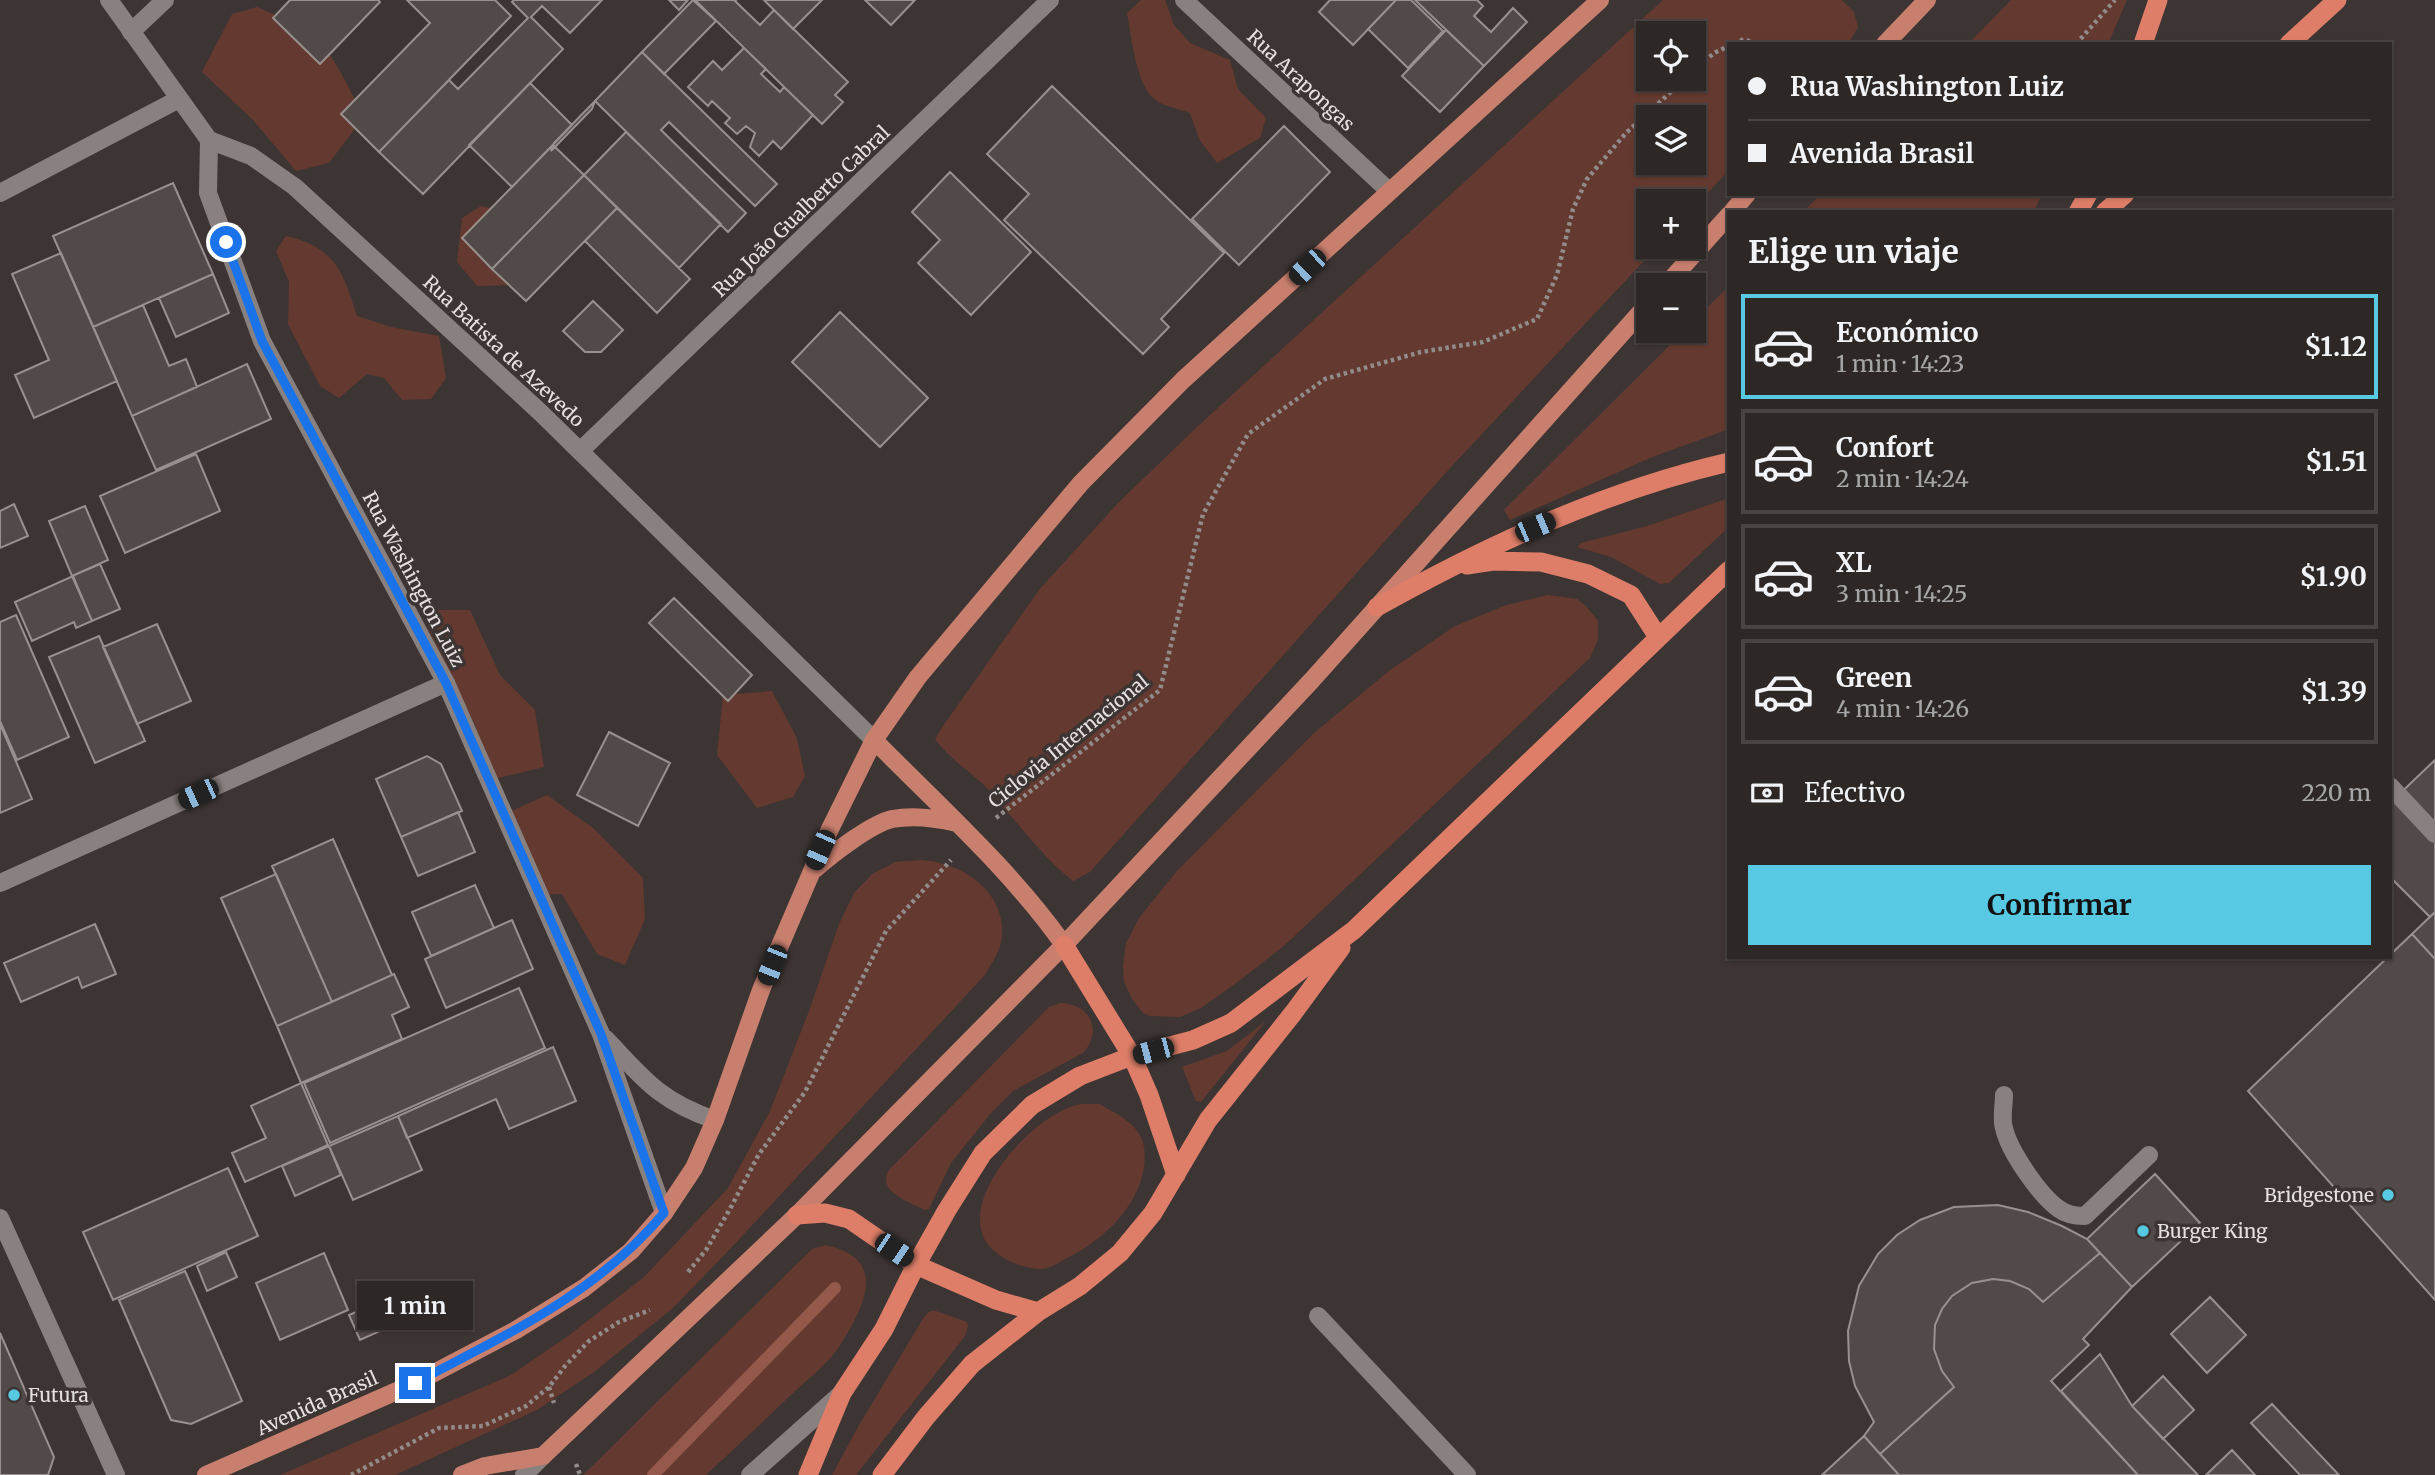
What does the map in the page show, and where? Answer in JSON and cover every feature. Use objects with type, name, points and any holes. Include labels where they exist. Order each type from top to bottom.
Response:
[{"type":"highway","points":[[2144,42],[2158,0]]},
{"type":"highway","points":[[2292,42],[2337,0]]},
{"type":"highway","points":[[2107,210],[2123,196]]},
{"type":"highway","points":[[1377,607],[1446,569],[1580,508],[1650,484],[1727,463]]},
{"type":"highway","points":[[1446,569],[1493,561],[1541,562],[1588,574],[1631,595],[1658,637]]},
{"type":"highway","points":[[808,1475],[842,1393],[884,1329],[916,1265],[984,1153],[1032,1105],[1080,1076],[1132,1056],[1193,1040],[1231,1023],[1354,930],[1727,572]]},
{"type":"highway","points":[[882,1475],[926,1417],[972,1364],[1038,1312],[1080,1286],[1119,1253],[1153,1213],[1208,1120],[1294,1012],[1354,930]]},
{"type":"highway","points":[[1064,945],[1132,1056],[1176,1175]]},
{"type":"highway","points":[[797,1215],[825,1213],[849,1219],[916,1265],[996,1300],[1038,1312]]},
{"type":"main road","name":"Avenida Brasil","points":[[206,1475],[415,1383],[516,1330],[584,1288],[631,1251],[664,1213],[694,1168],[715,1120],[761,990],[811,873],[874,740],[918,677],[1081,483],[1183,380],[1600,0]]},
{"type":"main road","points":[[1887,42],[1927,0]]},
{"type":"main road","points":[[1733,210],[1745,196]]},
{"type":"main road","points":[[1677,273],[1727,216]]},
{"type":"main road","points":[[462,1475],[485,1466],[543,1456],[797,1215],[1064,945],[1377,607],[1636,317]]},
{"type":"main road","points":[[874,740],[973,837],[1041,912],[1064,945]]},
{"type":"main road","points":[[811,873],[843,845],[890,819],[931,817],[957,823]]},
{"type":"street","points":[[109,0],[209,141]]},
{"type":"street","points":[[131,32],[165,0]]},
{"type":"street","name":"Rua João Gualberto Cabral","points":[[580,452],[1050,0]]},
{"type":"street","name":"Rua Arapongas","points":[[1184,0],[1389,191]]},
{"type":"street","points":[[0,193],[179,99]]},
{"type":"street","name":"Rua Batista de Azevedo","points":[[209,141],[251,156],[295,187],[530,402],[874,740]]},
{"type":"street","name":"Rua Washington Luiz","points":[[209,141],[208,193],[262,341],[446,683],[601,1034],[664,1213]]},
{"type":"street","points":[[0,883],[446,683]]},
{"type":"street","points":[[2392,788],[2435,834]]},
{"type":"street","name":"Rua Washington Luiz","points":[[601,1034],[653,1090],[690,1112],[715,1120]]},
{"type":"street","points":[[2004,1095],[2003,1128],[2017,1156],[2045,1195],[2059,1209],[2069,1214],[2085,1216],[2149,1155]]},
{"type":"street","points":[[0,1218],[116,1475]]},
{"type":"street","points":[[1318,1316],[1467,1475]]},
{"type":"street","points":[[750,1475],[842,1393]]},
{"type":"street","points":[[524,1475],[543,1456]]},
{"type":"path","points":[[2078,42],[2115,0]]},
{"type":"path","points":[[1706,60],[1727,47]]},
{"type":"path","name":"Ciclovia Internacional","points":[[686,1275],[706,1250],[759,1154],[805,1092],[886,931],[973,837],[1160,691],[1203,514],[1248,434],[1325,379],[1421,352],[1483,342],[1537,319],[1557,275],[1573,209],[1587,179],[1626,132],[1672,91]]},
{"type":"path","points":[[351,1475],[439,1428],[483,1426],[526,1406],[549,1387],[589,1341],[619,1322],[656,1306]]},
{"type":"shaded area","points":[[1141,0],[1165,0],[1174,25],[1190,43],[1230,60],[1238,89],[1266,118],[1260,138],[1217,163],[1199,139],[1190,113],[1153,98],[1138,70],[1127,13]]},
{"type":"shaded area","points":[[1663,0],[1842,0],[1854,12],[1858,27],[1849,42],[1727,42],[1727,172],[1706,195],[1706,189],[1636,189],[1636,259],[1646,259],[1451,467],[1090,872],[1073,881],[1039,848],[987,788],[935,739],[1039,590],[1118,503],[1197,427],[1636,25],[1636,91],[1706,91],[1706,21],[1640,21]]},
{"type":"shaded area","points":[[2011,0],[2127,0],[2109,42],[1970,42]]},
{"type":"shaded area","points":[[257,7],[295,24],[322,45],[342,75],[359,109],[363,118],[329,163],[296,171],[253,120],[202,72],[232,14]]},
{"type":"shaded area","points":[[1819,196],[2041,196],[2035,210],[1805,210]]},
{"type":"shaded area","points":[[481,206],[514,212],[518,285],[477,286],[457,262],[462,218]]},
{"type":"shaded area","points":[[286,236],[316,247],[335,263],[347,286],[357,316],[391,327],[439,336],[446,378],[431,399],[402,400],[384,378],[367,374],[339,398],[320,386],[288,324],[289,282],[276,251]]},
{"type":"shaded area","points":[[1727,288],[1727,430],[1650,458],[1510,520],[1504,510],[1672,343],[1706,343],[1706,308]]},
{"type":"shaded area","points":[[1727,499],[1727,529],[1669,583],[1660,584],[1611,557],[1577,547],[1581,543],[1647,526]]},
{"type":"shaded area","points":[[1548,595],[1577,599],[1598,621],[1598,640],[1590,658],[1285,945],[1201,1008],[1180,1017],[1150,1016],[1143,1013],[1124,982],[1126,943],[1139,918],[1176,872],[1314,733],[1390,670],[1455,626],[1506,605]]},
{"type":"shaded area","points":[[422,610],[470,610],[500,675],[535,710],[544,767],[494,779],[475,725],[428,629]]},
{"type":"shaded area","points":[[772,691],[797,738],[805,776],[793,797],[757,808],[717,755],[723,695]]},
{"type":"shaded area","points":[[547,795],[593,828],[643,878],[645,919],[625,965],[597,954],[562,894],[548,894],[507,813]]},
{"type":"shaded area","points":[[921,860],[951,866],[978,882],[989,893],[997,905],[1001,920],[1002,936],[995,957],[984,976],[673,1308],[594,1372],[537,1410],[395,1475],[280,1475],[511,1375],[568,1336],[644,1277],[728,1188],[770,1111],[839,924],[854,893],[872,874],[895,862]]},
{"type":"shaded area","points":[[1060,1003],[1079,1008],[1090,1019],[1092,1035],[1083,1053],[1013,1091],[991,1113],[951,1163],[929,1209],[925,1210],[896,1195],[887,1184],[889,1170],[1049,1007]]},
{"type":"shaded area","points":[[1266,1021],[1201,1102],[1196,1101],[1182,1067],[1227,1051]]},
{"type":"shaded area","points":[[1099,1104],[1133,1126],[1144,1147],[1141,1182],[1123,1213],[1111,1227],[1082,1250],[1048,1268],[1023,1266],[997,1254],[986,1242],[980,1223],[982,1203],[991,1181],[1005,1160],[1041,1124],[1060,1112],[1077,1105]]},
{"type":"shaded area","points":[[825,1245],[845,1251],[858,1260],[864,1271],[866,1284],[864,1299],[850,1329],[836,1351],[818,1370],[706,1475],[583,1475],[812,1249]]},
{"type":"shaded area","points":[[930,1311],[967,1322],[965,1336],[856,1475],[832,1475],[859,1425]]},
{"type":"building","points":[[290,0],[380,2],[320,64],[273,18]]},
{"type":"building","points":[[407,0],[495,0],[511,16],[379,152],[341,114],[430,23]]},
{"type":"building","points":[[602,0],[570,33],[542,6],[531,17],[563,49],[423,194],[379,152],[449,80],[458,89],[528,18],[512,2]]},
{"type":"building","points":[[669,0],[688,0],[679,10]]},
{"type":"building","points":[[693,0],[716,21],[664,74],[642,52]]},
{"type":"building","points":[[695,0],[736,0],[760,25],[774,10],[848,82],[835,95],[843,102],[822,124]]},
{"type":"building","points":[[764,0],[822,0],[793,29]]},
{"type":"building","points":[[865,0],[915,0],[891,25]]},
{"type":"building","points":[[1330,0],[1396,0],[1353,45],[1319,12]]},
{"type":"building","points":[[1396,0],[1411,0],[1443,31],[1408,68],[1368,29]]},
{"type":"building","points":[[1415,0],[1477,0],[1483,6],[1474,16],[1491,32],[1513,8],[1527,22],[1484,66]]},
{"type":"building","points":[[1446,30],[1484,66],[1440,112],[1402,76]]},
{"type":"building","points":[[744,48],[766,69],[761,74],[780,92],[784,87],[813,115],[781,149],[773,141],[759,156],[750,147],[755,133],[746,126],[737,134],[725,123],[730,118],[712,101],[708,106],[688,87],[713,61],[722,70]]},
{"type":"building","points":[[642,52],[777,184],[755,206],[669,122],[661,130],[746,213],[728,232],[595,101]]},
{"type":"building","points":[[530,83],[572,125],[512,187],[469,145]]},
{"type":"building","points":[[1052,86],[1224,253],[1161,319],[1169,327],[1143,354],[1004,220],[1029,194],[987,154]]},
{"type":"building","points":[[595,101],[592,109],[551,151],[554,143]]},
{"type":"building","points":[[1284,126],[1330,172],[1239,265],[1192,219]]},
{"type":"building","points":[[626,132],[721,224],[679,268],[584,175]]},
{"type":"building","points":[[553,145],[584,175],[492,269],[462,238]]},
{"type":"building","points":[[950,172],[1031,252],[971,315],[918,263],[940,240],[912,212]]},
{"type":"building","points":[[584,175],[617,208],[526,301],[492,269]]},
{"type":"building","points":[[173,183],[213,274],[93,327],[53,236]]},
{"type":"building","points":[[617,208],[690,279],[657,313],[585,241]]},
{"type":"building","points":[[61,253],[117,381],[34,418],[15,375],[49,360],[12,274]]},
{"type":"building","points":[[213,274],[229,313],[176,337],[159,298]]},
{"type":"building","points":[[593,301],[623,330],[601,352],[585,352],[563,331]]},
{"type":"building","points":[[143,305],[169,366],[186,359],[197,387],[132,416],[93,327]]},
{"type":"building","points":[[840,312],[928,398],[880,447],[792,362]]},
{"type":"building","points":[[247,364],[271,419],[156,470],[132,416]]},
{"type":"building","points":[[196,454],[220,511],[125,553],[100,496]]},
{"type":"building","points":[[14,504],[28,536],[0,548],[0,511]]},
{"type":"building","points":[[85,506],[108,560],[72,576],[49,521]]},
{"type":"building","points":[[100,564],[120,609],[92,621],[72,576]]},
{"type":"building","points":[[73,576],[92,621],[76,628],[74,622],[32,641],[15,602]]},
{"type":"building","points":[[674,598],[752,675],[728,701],[649,623]]},
{"type":"building","points":[[16,615],[69,737],[17,760],[0,721],[0,622]]},
{"type":"building","points":[[157,624],[191,701],[137,724],[103,647]]},
{"type":"building","points":[[99,636],[145,741],[95,763],[49,657]]},
{"type":"building","points":[[0,724],[32,799],[0,813]]},
{"type":"building","points":[[609,732],[670,763],[638,826],[577,795]]},
{"type":"building","points":[[427,756],[441,764],[462,811],[401,837],[376,779]]},
{"type":"building","points":[[2435,760],[2435,912],[2430,917],[2392,879],[2392,801]]},
{"type":"building","points":[[458,812],[475,852],[418,876],[401,837]]},
{"type":"building","points":[[333,839],[392,975],[332,1002],[272,866]]},
{"type":"building","points":[[276,874],[332,1002],[277,1026],[221,898]]},
{"type":"building","points":[[475,885],[494,928],[431,956],[412,912]]},
{"type":"building","points":[[2435,912],[2435,959],[2412,934]]},
{"type":"building","points":[[512,920],[533,969],[446,1008],[425,959]]},
{"type":"building","points":[[95,924],[116,974],[82,988],[78,977],[21,1002],[4,963]]},
{"type":"building","name":"Bridgestone","points":[[2412,934],[2435,959],[2435,1300],[2248,1091],[2386,959],[2392,959],[2392,953]]},
{"type":"building","points":[[394,974],[409,1007],[392,1015],[402,1039],[301,1083],[277,1026]]},
{"type":"building","points":[[519,988],[545,1048],[330,1143],[304,1083]]},
{"type":"building","points":[[553,1047],[576,1101],[509,1129],[496,1099],[407,1138],[398,1116]]},
{"type":"building","points":[[301,1083],[328,1145],[245,1182],[232,1153],[266,1138],[251,1106]]},
{"type":"building","points":[[398,1116],[422,1170],[353,1200],[329,1146]]},
{"type":"building","points":[[329,1146],[341,1175],[295,1196],[282,1166]]},
{"type":"building","points":[[228,1168],[258,1236],[113,1300],[83,1232]]},
{"type":"building","name":"Burger King","points":[[2155,1174],[2200,1223],[2132,1287],[2087,1239]]},
{"type":"building","points":[[1998,1205],[2028,1212],[2062,1226],[2087,1239],[2100,1253],[2043,1302],[2029,1289],[2010,1281],[1993,1279],[1972,1283],[1952,1296],[1935,1325],[1934,1349],[1942,1371],[1954,1387],[1880,1454],[1864,1436],[1874,1422],[1855,1386],[1849,1361],[1848,1331],[1859,1286],[1878,1254],[1897,1235],[1920,1220],[1954,1207]]},
{"type":"building","points":[[226,1252],[237,1277],[207,1291],[197,1266]]},
{"type":"building","points":[[324,1253],[348,1310],[280,1340],[256,1283]]},
{"type":"building","points":[[2100,1253],[2132,1287],[2083,1339],[2089,1345],[2051,1381],[2138,1475],[1899,1475],[1880,1454],[1954,1387],[1942,1371],[1934,1349],[1935,1325],[1952,1296],[1972,1283],[1993,1279],[2010,1281],[2029,1289],[2043,1302]]},
{"type":"building","points":[[185,1271],[242,1401],[191,1424],[171,1420],[119,1300]]},
{"type":"building","points":[[408,1290],[418,1314],[360,1340],[349,1315]]},
{"type":"building","points":[[2210,1297],[2246,1335],[2207,1373],[2171,1334]]},
{"type":"building","name":"Futura","points":[[0,1333],[54,1457],[48,1475],[0,1475]]},
{"type":"building","points":[[2100,1354],[2132,1406],[2198,1475],[2138,1475],[2061,1391]]},
{"type":"building","points":[[2163,1376],[2194,1410],[2163,1439],[2132,1406]]},
{"type":"building","points":[[2272,1404],[2339,1475],[2300,1475],[2251,1423]]},
{"type":"building","points":[[1864,1436],[1899,1475],[1822,1475]]},
{"type":"building","points":[[2232,1450],[2255,1475],[2206,1475]]},
{"type":"waterway","points":[[653,1475],[835,1288]]},
{"type":"place","name":"Bridgestone","points":[[2388,1195]]},
{"type":"place","name":"Burger King","points":[[2143,1231]]},
{"type":"place","name":"Futura","points":[[14,1395]]},
{"type":"route","points":[[226,242],[262,341],[446,683],[601,1034],[664,1213],[631,1251],[584,1288],[516,1330],[415,1383]]}]
